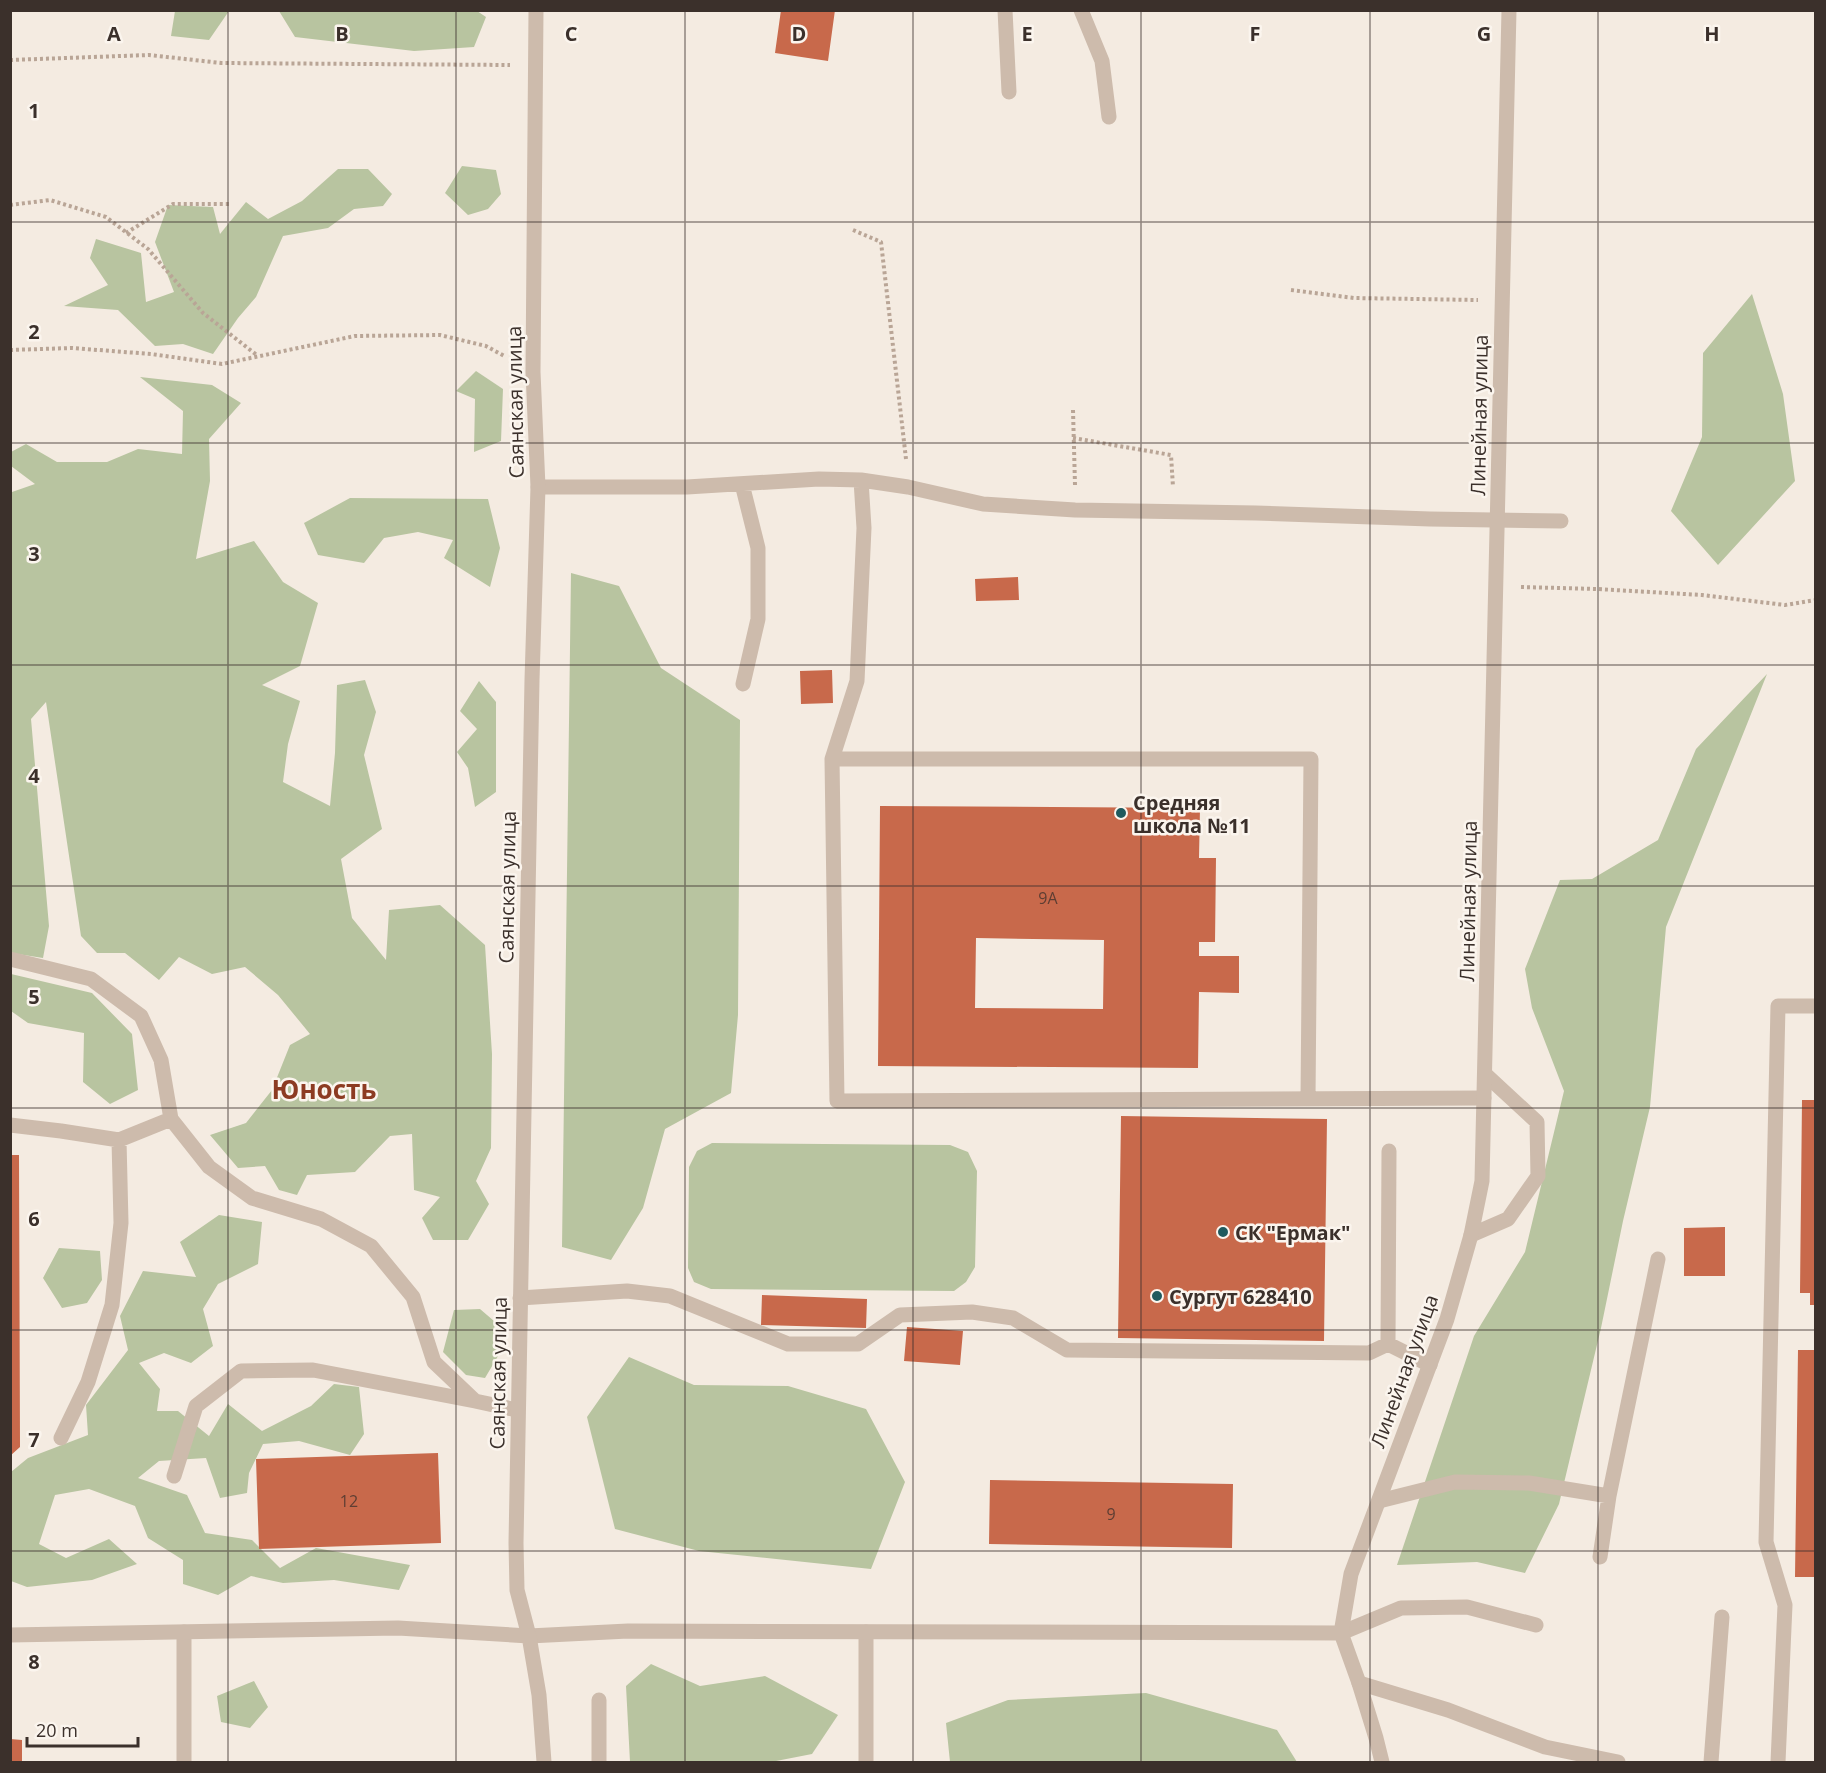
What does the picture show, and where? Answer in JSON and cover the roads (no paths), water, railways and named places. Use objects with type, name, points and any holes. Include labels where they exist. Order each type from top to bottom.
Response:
[{"type":"street","name":"Саянская улица","points":[[536,10],[533,372],[538,487],[532,680],[516,1543],[517,1590],[529,1636],[539,1695],[544,1762]]},
{"type":"street","points":[[1005,10],[1009,92]]},
{"type":"street","points":[[1081,10],[1102,61],[1109,117]]},
{"type":"street","name":"Линейная улица","points":[[1382,1762],[1359,1683],[1341,1634],[1351,1574],[1447,1319],[1471,1235],[1482,1181],[1509,10]]},
{"type":"street","points":[[538,487],[687,487],[819,478],[861,480],[908,487],[983,504],[1075,510],[1562,521]]},
{"type":"street","points":[[861,480],[864,528],[857,681],[832,759],[837,1101],[1484,1098]]},
{"type":"street","points":[[742,483],[758,548],[758,619],[743,684]]},
{"type":"street","points":[[832,759],[1311,759],[1308,1099]]},
{"type":"street","points":[[10,959],[91,979],[141,1016],[160,1060],[171,1119],[209,1167],[252,1198],[321,1219],[371,1246],[413,1297],[434,1362],[475,1401]]},
{"type":"street","points":[[1778,1762],[1785,1605],[1766,1542],[1778,1006],[1815,1006]]},
{"type":"street","points":[[1471,1235],[1508,1219],[1538,1176],[1537,1122],[1485,1074]]},
{"type":"street","points":[[10,1125],[118,1140],[171,1119]]},
{"type":"street","points":[[61,1438],[88,1382],[112,1305],[121,1223],[118,1140]]},
{"type":"street","points":[[1388,1344],[1389,1151]]},
{"type":"street","points":[[1600,1557],[1609,1496],[1658,1259]]},
{"type":"street","points":[[520,1298],[627,1291],[670,1296],[788,1344],[858,1344],[900,1315],[972,1312],[1013,1318],[1067,1350],[1369,1353],[1388,1344]]},
{"type":"street","points":[[1388,1344],[1430,1365]]},
{"type":"street","points":[[174,1476],[196,1406],[241,1371],[313,1370],[517,1410]]},
{"type":"street","points":[[1379,1501],[1455,1482],[1529,1483],[1609,1496]]},
{"type":"street","points":[[11,1637],[398,1628],[529,1636],[628,1631],[1341,1634],[1401,1608],[1467,1607],[1536,1625]]},
{"type":"street","points":[[1711,1762],[1722,1617]]},
{"type":"street","points":[[184,1632],[184,1762]]},
{"type":"street","points":[[866,1632],[866,1762]]},
{"type":"street","points":[[1359,1683],[1448,1710],[1545,1747],[1600,1761],[1618,1762]]},
{"type":"street","points":[[599,1700],[599,1762]]},
{"type":"place","name":"Средняя школа №11","points":[[1121,813]]},
{"type":"place","name":"СК \"Ермак\"","points":[[1223,1232]]},
{"type":"place","name":"Сургут 628410","points":[[1157,1296]]},
{"type":"district","name":"Юность","points":[[324,1089]]}]
